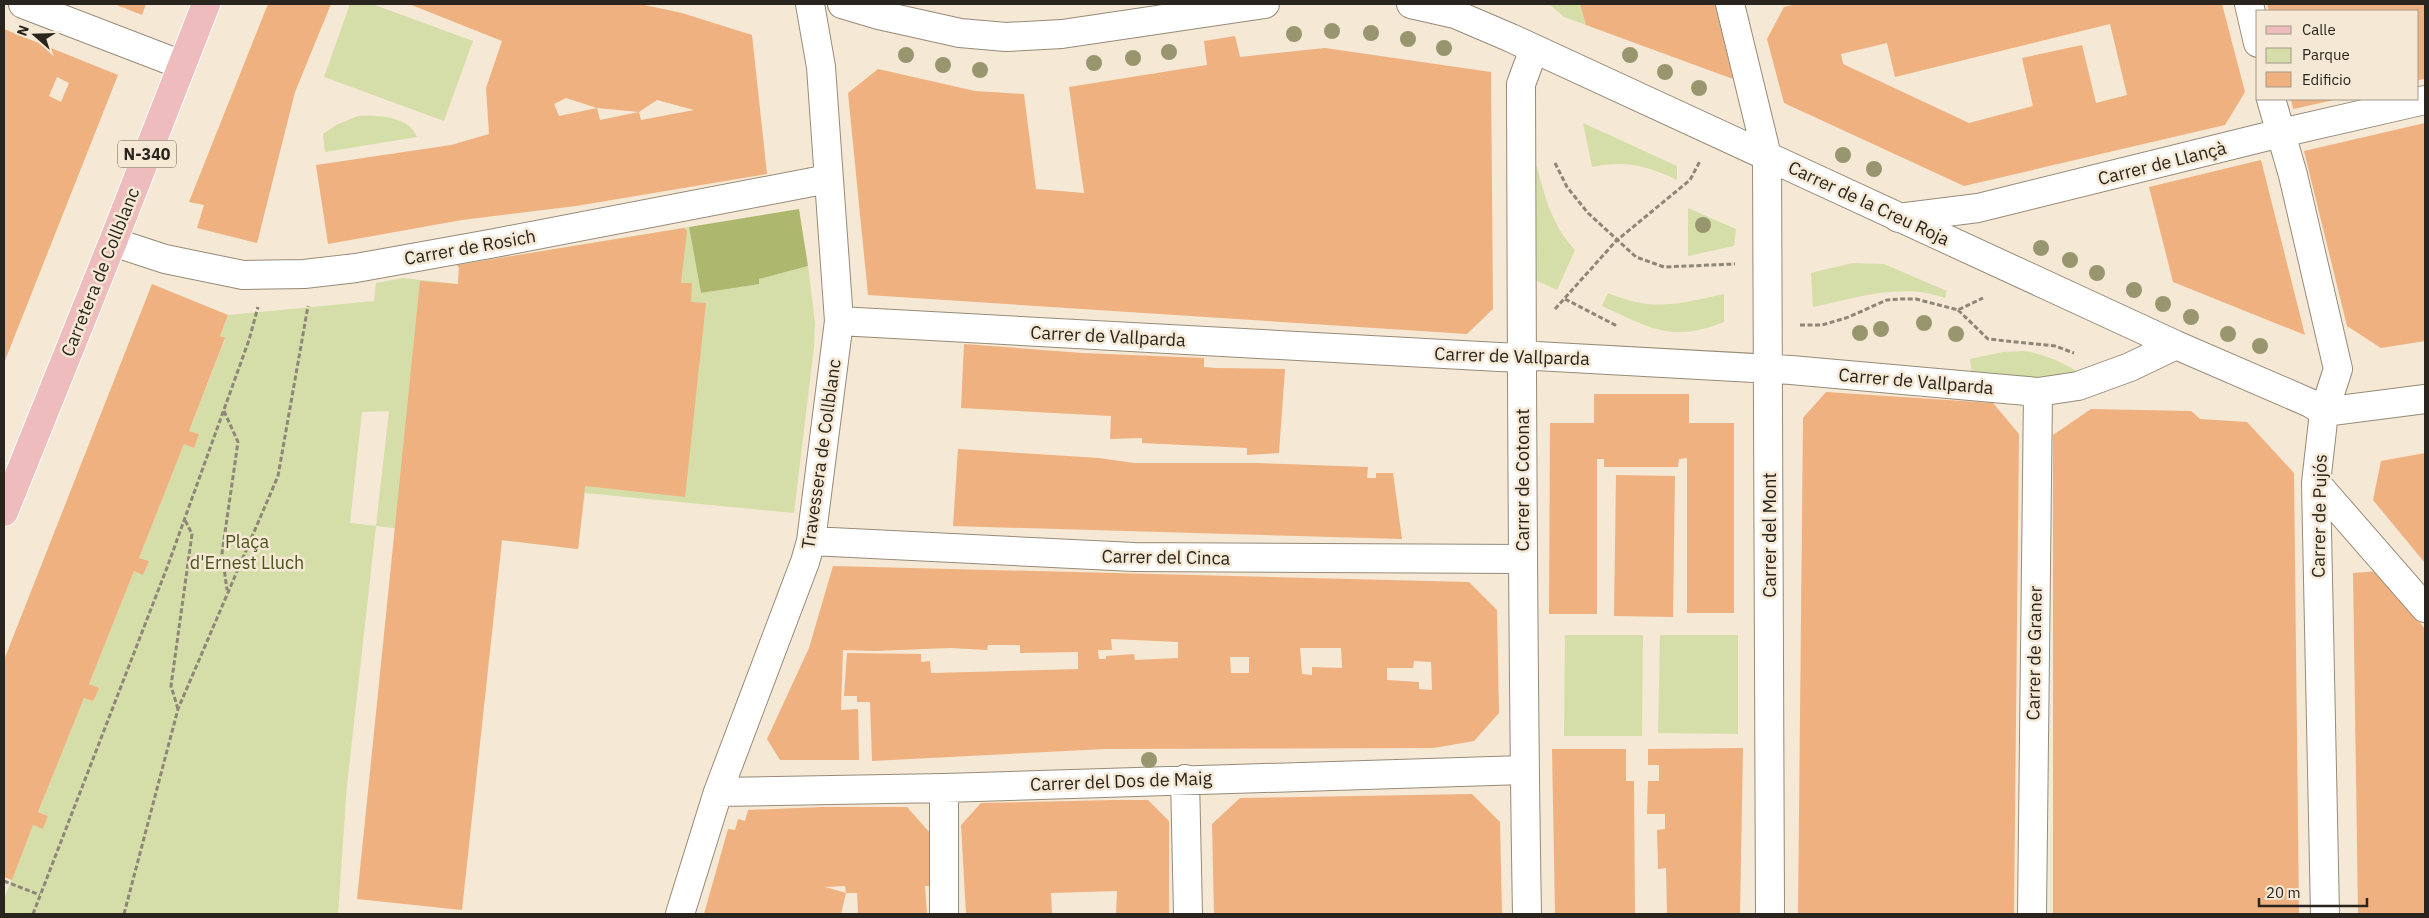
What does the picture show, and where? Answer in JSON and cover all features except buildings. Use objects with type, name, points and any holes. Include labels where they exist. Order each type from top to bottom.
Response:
[{"type":"main road","name":"Carretera de Collblanc","points":[[4,512],[206,4]]},
{"type":"street","points":[[23,4],[182,65]]},
{"type":"street","name":"Travessera de Collblanc","points":[[680,914],[718,792],[805,562],[811,541],[839,321],[821,67],[810,4]]},
{"type":"street","points":[[842,4],[879,15],[960,33],[1006,37],[1062,34],[1265,4]]},
{"type":"street","name":"Carrer de la Creu Roja","points":[[1411,4],[1455,14],[1534,49],[2176,345],[2310,403],[2324,412]]},
{"type":"street","name":"Carrer del Mont","points":[[1730,4],[1767,156],[1770,914]]},
{"type":"street","points":[[2248,4],[2256,35]]},
{"type":"street","name":"Carrer de Cotonat","points":[[1527,914],[1522,559],[1521,84],[1534,49]]},
{"type":"street","name":"Carrer de Pujós","points":[[2271,100],[2293,175],[2338,369],[2324,412],[2316,483],[2325,914]]},
{"type":"street","name":"Carrer de Llançà","points":[[1898,218],[1978,208],[2281,133],[2425,100]]},
{"type":"street","name":"Carrer de Rosich","points":[[112,242],[166,260],[243,275],[304,274],[356,268],[439,253],[828,179]]},
{"type":"street","name":"Carrer de Vallparda","points":[[839,321],[1523,358],[1536,356],[1768,368],[2038,392],[2078,386],[2119,371],[2176,345]]},
{"type":"street","name":"Carrer de Graner","points":[[2032,914],[2038,392]]},
{"type":"street","points":[[2324,412],[2425,399]]},
{"type":"street","points":[[2316,483],[2422,600]]},
{"type":"street","name":"Carrer del Cinca","points":[[811,541],[1134,557],[1522,559]]},
{"type":"street","name":"Carrer del Dos de Maig","points":[[718,792],[944,788],[1185,779],[1524,770]]},
{"type":"street","points":[[1185,779],[1188,914]]},
{"type":"street","points":[[944,788],[944,914]]},
{"type":"path","points":[[1553,312],[1616,240],[1690,180],[1702,158]]},
{"type":"path","points":[[1554,160],[1567,188],[1588,213],[1636,258],[1664,268],[1740,264]]},
{"type":"path","points":[[124,914],[178,709],[278,476],[310,298]]},
{"type":"path","points":[[1958,310],[1983,298]]},
{"type":"path","points":[[1791,325],[1822,325],[1846,318],[1887,300],[1916,299],[1958,310],[1988,339],[2055,346],[2089,357],[2119,371]]},
{"type":"path","points":[[33,914],[184,520],[250,340],[260,302]]},
{"type":"path","points":[[224,411],[238,442],[222,553],[228,592]]},
{"type":"path","points":[[178,709],[171,686],[192,534],[184,520]]},
{"type":"path","points":[[4,881],[40,895]]},
{"type":"green space","points":[[350,4],[372,4],[473,41],[444,121],[324,77]]},
{"type":"green space","points":[[1549,4],[1580,4],[1586,25],[1564,17]]},
{"type":"green space","points":[[358,116],[392,118],[408,125],[417,137],[325,152],[323,134],[336,125]]},
{"type":"green space","points":[[1583,123],[1677,166],[1677,180],[1656,171],[1625,164],[1592,167]]},
{"type":"green space","points":[[1537,166],[1550,211],[1560,231],[1575,250],[1557,290],[1529,277],[1527,168]]},
{"type":"green space","points":[[1688,208],[1736,229],[1734,246],[1688,256]]},
{"type":"green space","points":[[799,209],[808,266],[759,279],[759,284],[701,293],[689,227]]},
{"type":"green space","name":"Plaça d'Ernest Lluch","points":[[689,227],[701,293],[759,283],[758,279],[808,266],[815,323],[814,347],[794,513],[585,493],[578,549],[376,526],[347,785],[338,914],[4,914],[4,899],[33,825],[43,829],[48,816],[38,812],[84,698],[93,701],[98,689],[89,684],[134,571],[143,574],[148,561],[139,558],[184,444],[199,434],[189,431],[225,339],[220,336],[228,315],[374,301],[376,283],[403,278],[458,284],[459,268],[457,265]],"holes":[[[389,411],[376,526],[350,523],[362,412]]]},
{"type":"green space","points":[[1852,263],[1884,264],[1947,291],[1945,298],[1929,293],[1896,291],[1862,296],[1813,307],[1811,273]]},
{"type":"green space","points":[[1608,293],[1639,303],[1652,304],[1679,303],[1724,294],[1724,322],[1690,331],[1675,332],[1662,330],[1634,321],[1602,306]]},
{"type":"green space","points":[[2024,351],[2051,358],[2077,371],[2057,378],[2043,379],[1972,374],[1970,359],[2003,352]]},
{"type":"green space","points":[[1565,635],[1643,635],[1642,736],[1564,736]]},
{"type":"green space","points":[[1660,635],[1738,635],[1738,734],[1658,733]]}]
